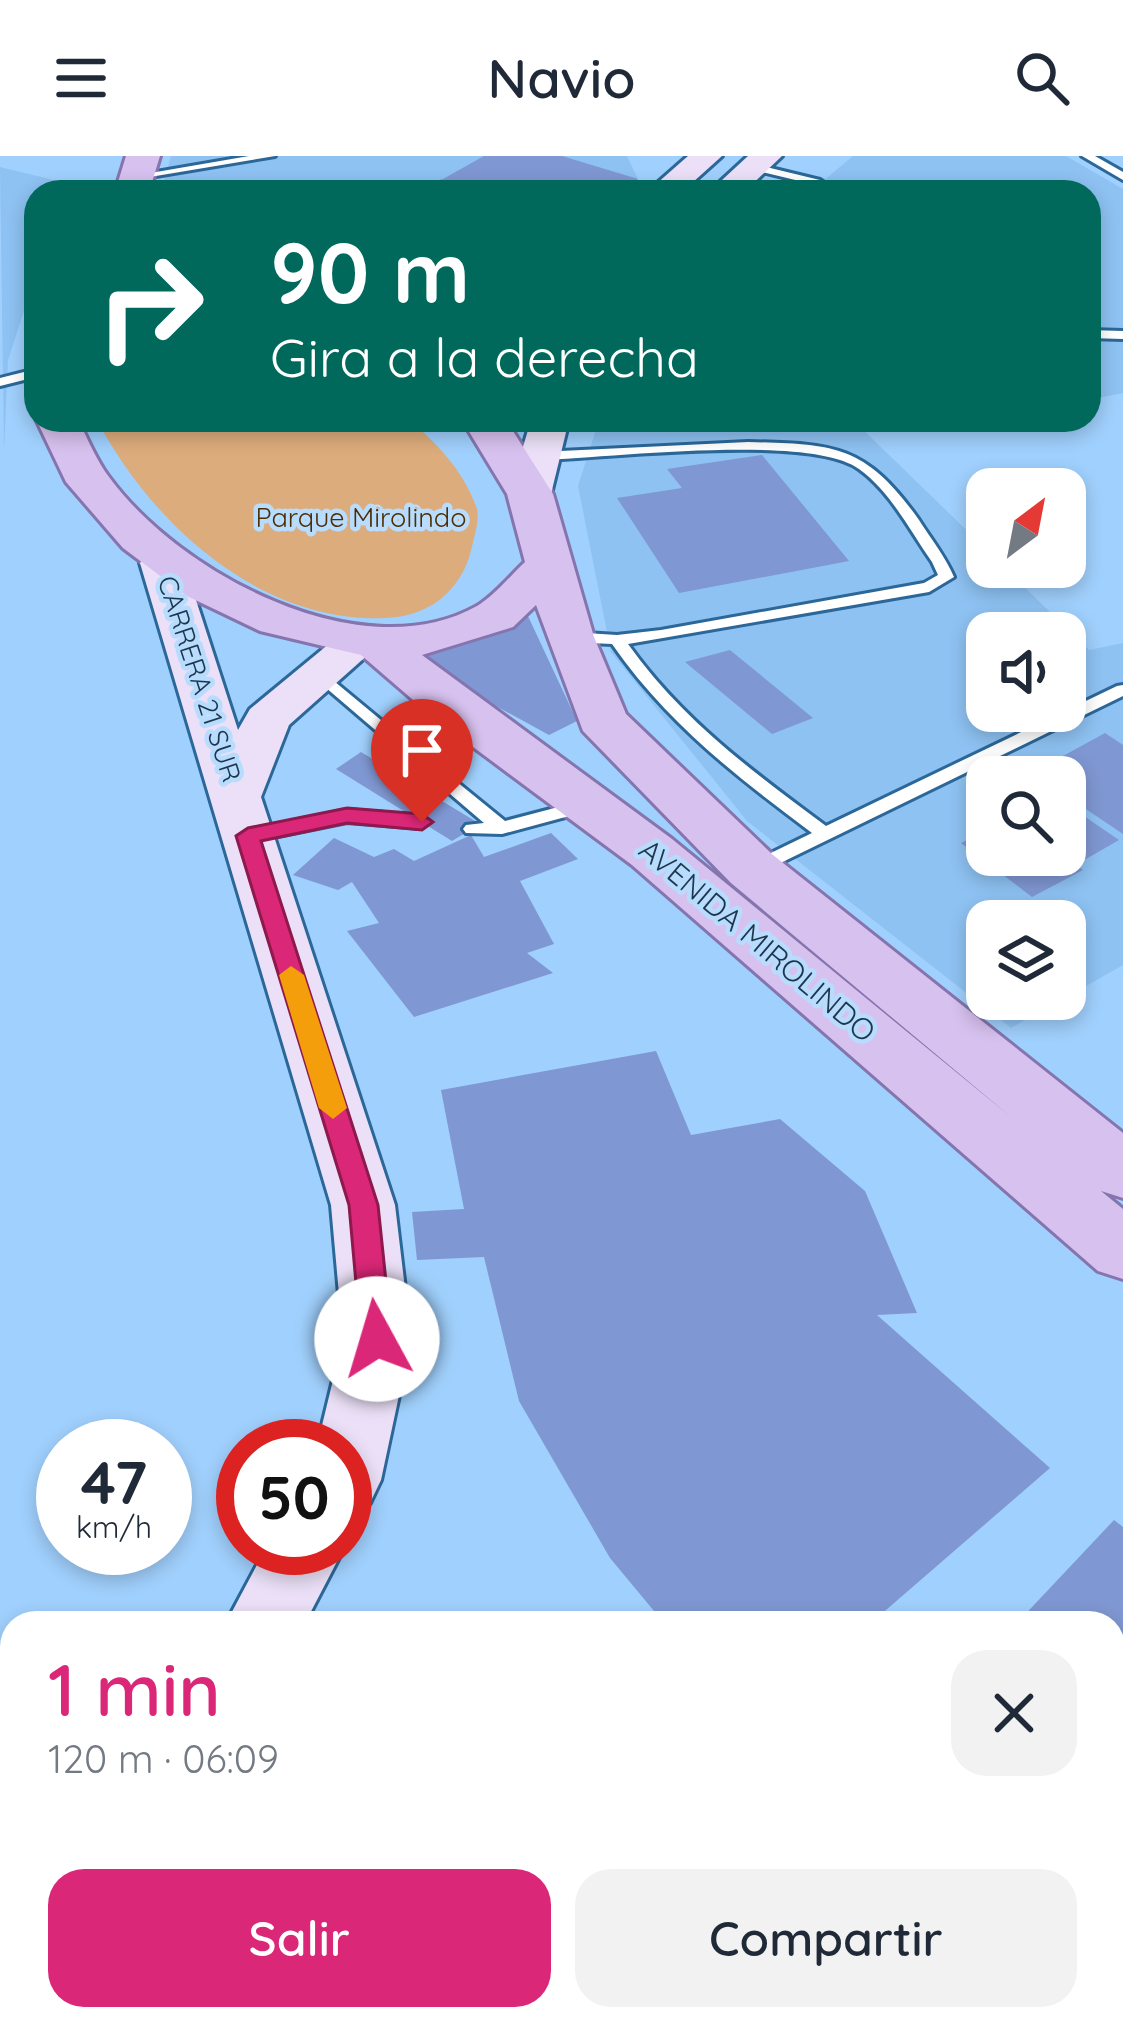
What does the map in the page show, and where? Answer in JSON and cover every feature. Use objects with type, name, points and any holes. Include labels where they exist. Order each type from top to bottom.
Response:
[{"type":"main road","points":[[678,180],[707,156]]},
{"type":"main road","name":"AVENIDA MIROLINDO","points":[[63,432],[91,488],[162,563],[453,707],[591,804],[1123,1250]]},
{"type":"main road","name":"AVENIDA MIROLINDO","points":[[494,432],[540,457],[549,566],[593,639],[602,720],[752,869],[1123,1171]]},
{"type":"main road","name":"CARRERA 21 SUR","points":[[162,563],[363,1205],[377,1339],[359,1419]]},
{"type":"main road","points":[[351,654],[486,618],[532,589],[549,566]]},
{"type":"main road","name":"CARRERA 21 SUR","points":[[242,815],[267,719],[351,654]]},
{"type":"main road","points":[[271,1611],[292,1575]]},
{"type":"lane","points":[[130,174],[270,156]]},
{"type":"lane","points":[[1087,156],[1123,177]]},
{"type":"lane","points":[[760,162],[810,180]]},
{"type":"lane","points":[[540,457],[782,446],[838,454],[871,473],[940,562],[946,577],[929,587],[593,639]]},
{"type":"lane","points":[[593,639],[701,740],[825,834]]},
{"type":"lane","points":[[351,654],[391,737],[502,828]]},
{"type":"lane","points":[[752,869],[1123,690]]},
{"type":"lane","points":[[391,737],[453,707]]},
{"type":"lane","points":[[472,829],[502,828],[591,804]]},
{"type":"lane","points":[[242,815],[422,822]]},
{"type":"shaded area","points":[[171,156],[627,156],[638,179],[636,180],[164,180]]},
{"type":"shaded area","points":[[853,156],[1066,156],[1123,189],[1123,393],[1101,398],[1101,180],[824,180]]},
{"type":"shaded area","points":[[0,167],[54,180],[24,180],[24,311],[8,360],[4,450]]},
{"type":"shaded area","points":[[595,432],[865,432],[966,530],[966,588],[1026,588],[1050,612],[966,612],[966,732],[1086,732],[1086,647],[1123,643],[1123,965],[1086,986],[1086,900],[966,900],[966,993],[747,821],[611,652],[578,486]]},
{"type":"shaded area","points":[[1001,1020],[1025,1020],[1011,1028]]},
{"type":"green space","name":"Parque Mirolindo","points":[[104,432],[423,432],[464,480],[476,506],[477,524],[463,572],[433,605],[386,618],[340,615],[295,604],[214,560],[147,495]]},
{"type":"building","points":[[484,156],[562,156],[638,179],[438,180]]},
{"type":"building","points":[[762,455],[849,561],[679,593],[617,498],[682,488],[667,469]]},
{"type":"building","points":[[527,614],[577,721],[549,735],[408,658],[483,639]]},
{"type":"building","points":[[730,650],[813,718],[772,734],[685,662]]},
{"type":"building","points":[[1105,733],[1123,745],[1123,834],[1086,809],[1086,756],[1063,756]]},
{"type":"building","points":[[361,752],[480,824],[452,841],[336,769]]},
{"type":"building","points":[[1086,817],[1119,840],[1086,859]]},
{"type":"building","points":[[551,833],[578,859],[520,881],[554,944],[527,953],[553,973],[414,1017],[347,931],[379,923],[352,882],[338,890],[293,875],[334,838],[374,857],[394,849],[414,861],[471,835],[484,857]]},
{"type":"building","points":[[1004,876],[1072,876],[1032,897]]},
{"type":"building","points":[[656,1051],[691,1135],[780,1119],[865,1191],[917,1313],[877,1315],[1050,1468],[885,1611],[654,1611],[610,1558],[519,1401],[484,1257],[417,1260],[412,1212],[464,1209],[441,1090]]},
{"type":"building","points":[[1114,1520],[1123,1527],[1123,1611],[1028,1611]]},
{"type":"slow traffic","points":[[291,975],[333,1108]]},
{"type":"route","points":[[377,1339],[363,1205],[248,836],[292,823],[347,816],[422,822]]}]
